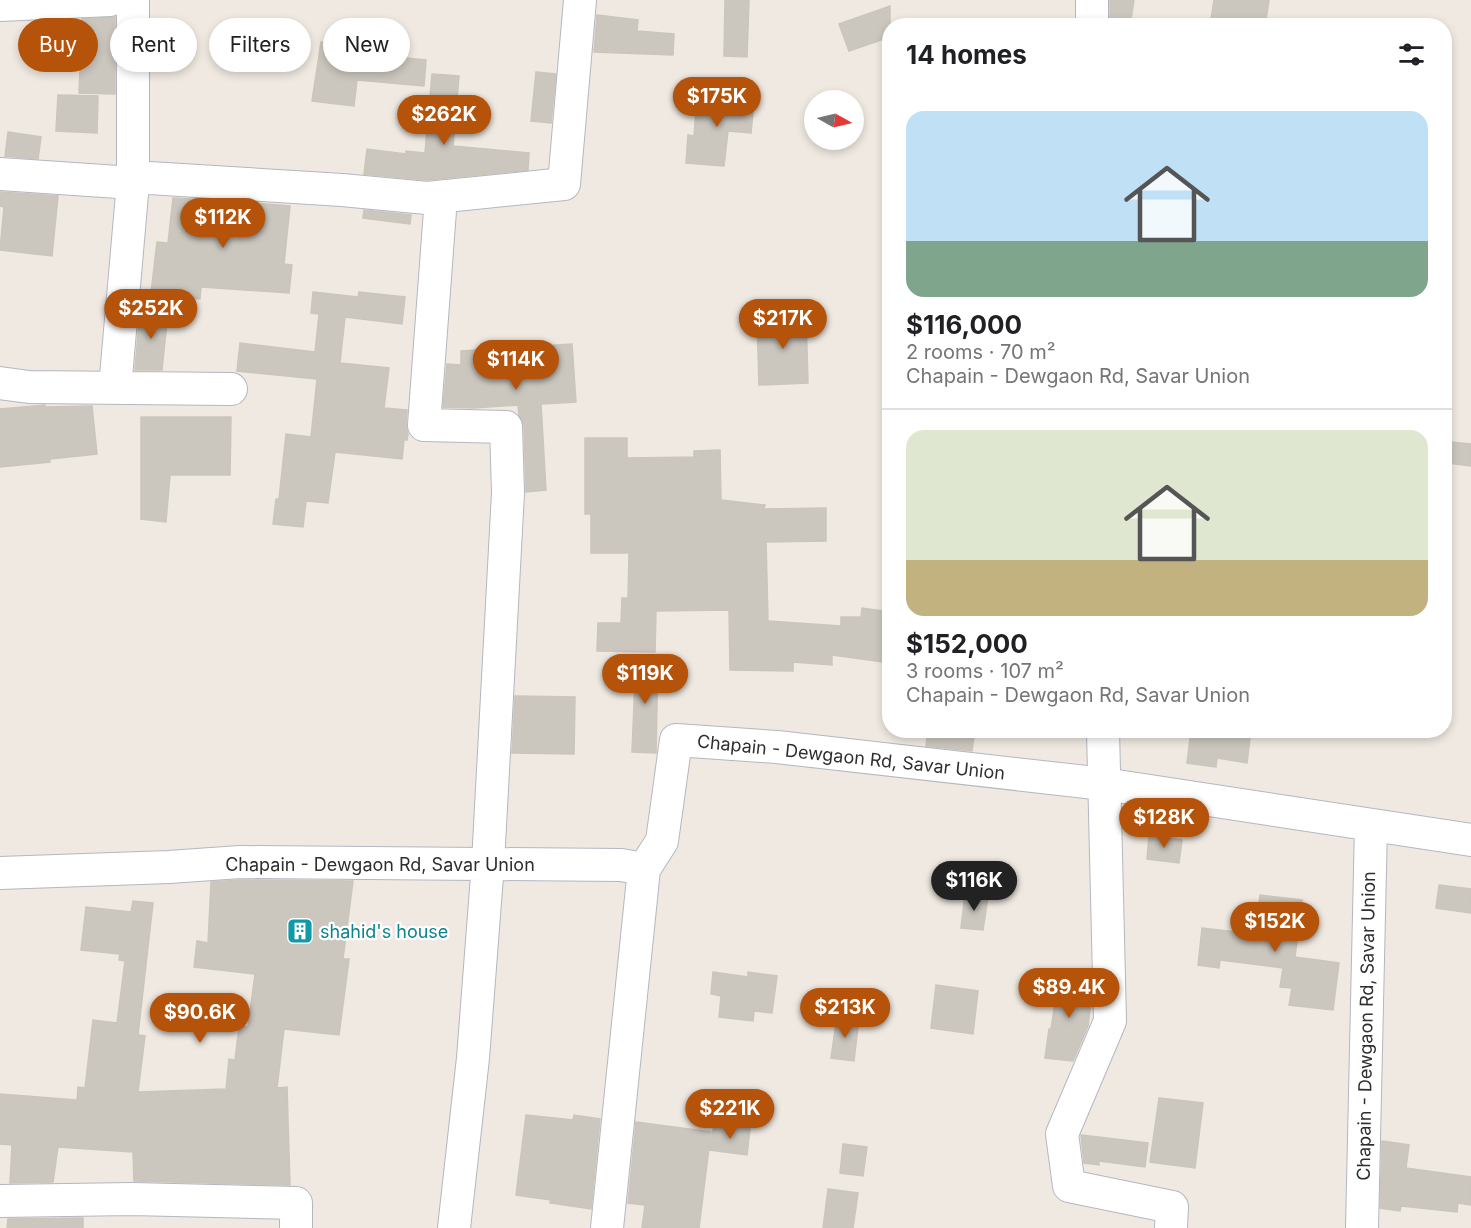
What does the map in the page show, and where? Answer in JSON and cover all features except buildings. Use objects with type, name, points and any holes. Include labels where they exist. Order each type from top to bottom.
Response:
[{"type":"street","points":[[0,5],[110,0]]},
{"type":"street","points":[[115,388],[133,180],[133,0]]},
{"type":"street","points":[[0,174],[342,190],[427,198],[564,184],[580,0]]},
{"type":"street","points":[[1092,0],[1092,18]]},
{"type":"street","points":[[441,197],[424,425],[507,427],[508,493],[488,863],[473,1058],[453,1228]]},
{"type":"street","points":[[0,383],[29,387],[231,389]]},
{"type":"street","points":[[1103,738],[1110,1022],[1062,1134],[1069,1186],[1172,1207],[1171,1228]]},
{"type":"street","name":"Chapain - Dewgaon Rd, Savar Union","points":[[0,873],[240,862],[488,863],[621,866],[644,869],[662,841],[676,740],[777,747],[1104,784],[1471,840]]},
{"type":"street","name":"Chapain - Dewgaon Rd, Savar Union","points":[[1362,1228],[1371,825]]},
{"type":"street","points":[[607,1228],[644,869]]},
{"type":"street","points":[[0,1201],[132,1199],[296,1203],[296,1228]]},
{"type":"place","name":"shahid's house","points":[[300,931]]}]
